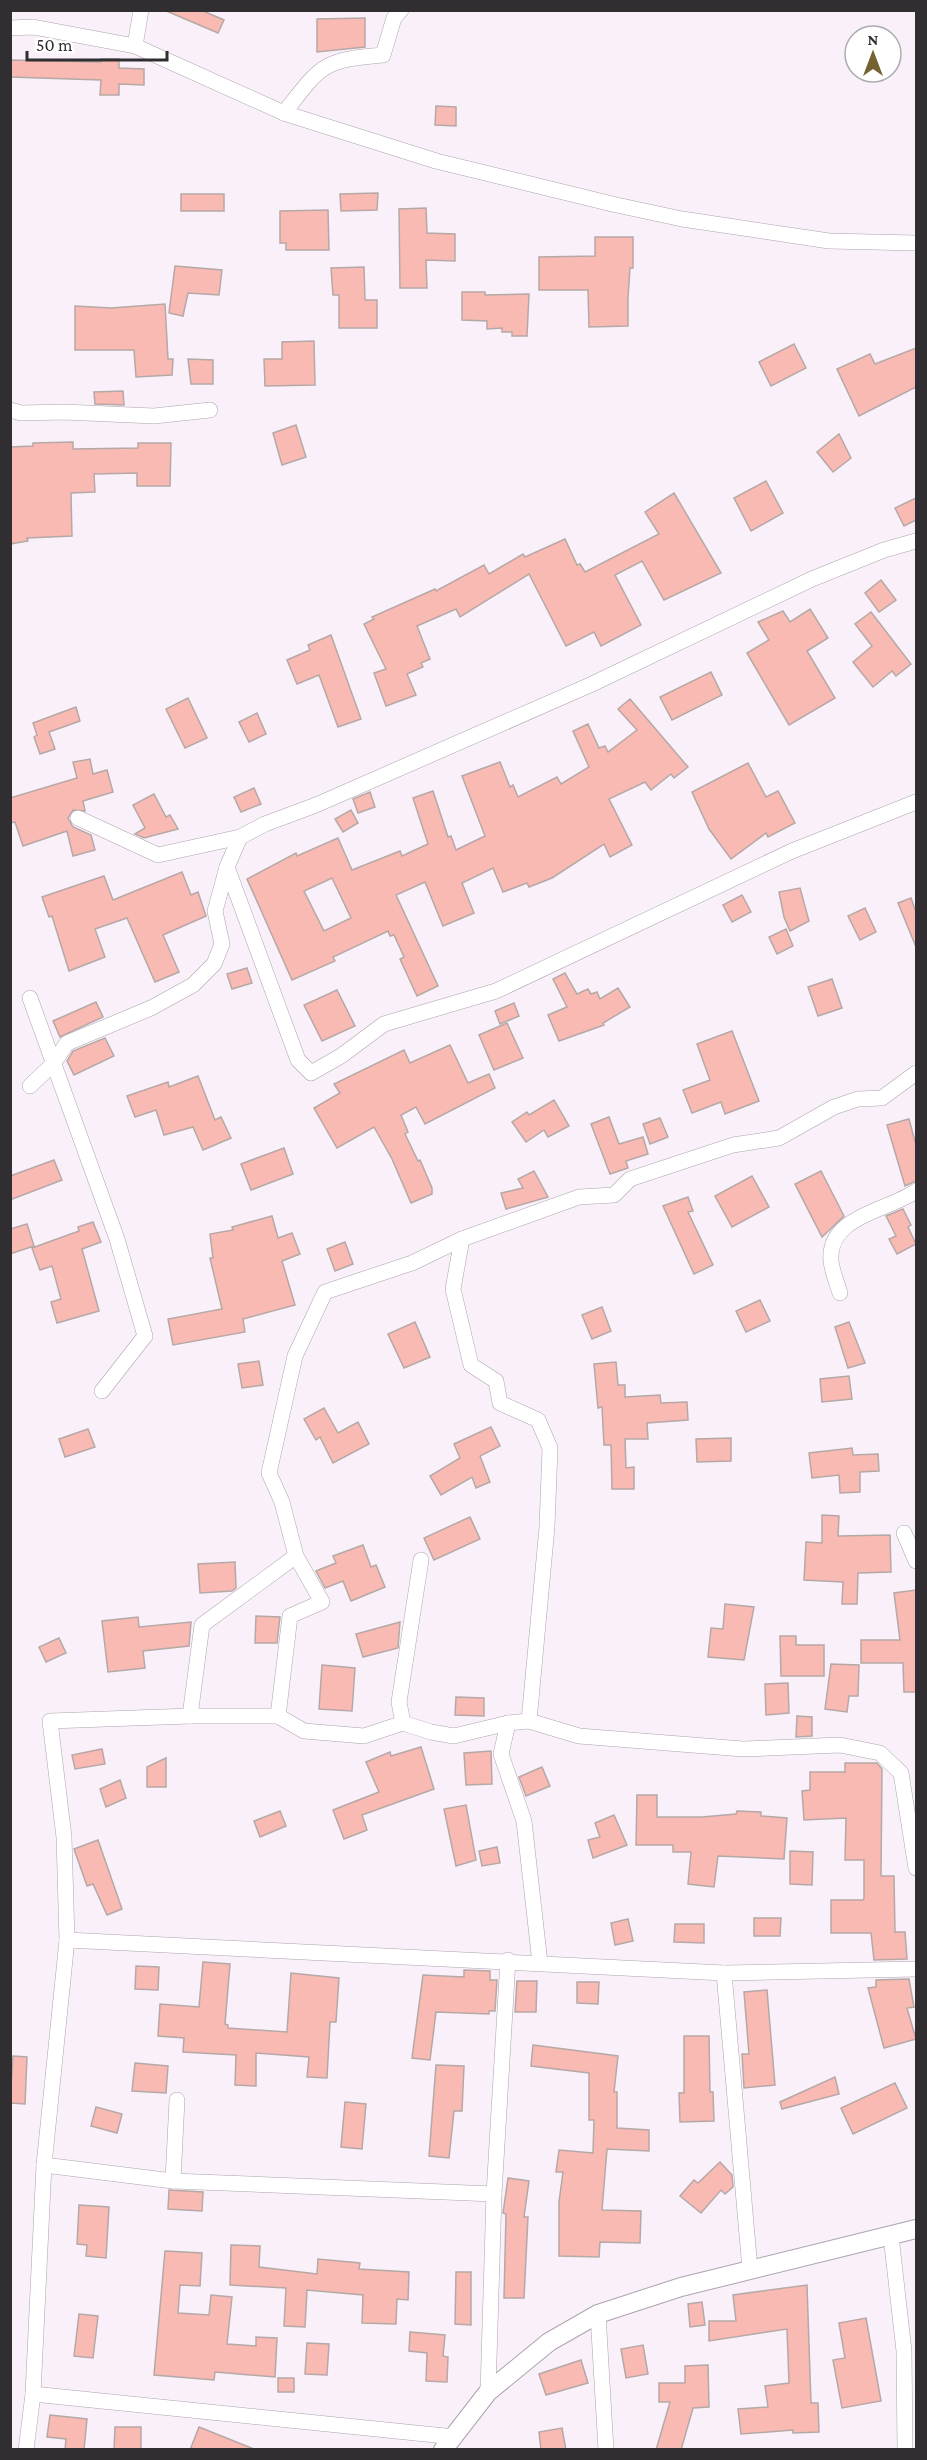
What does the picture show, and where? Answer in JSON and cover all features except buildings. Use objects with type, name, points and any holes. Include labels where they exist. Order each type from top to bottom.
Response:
[{"type":"street","points":[[135,46],[141,10]]},
{"type":"street","points":[[284,113],[315,74],[335,61],[383,55],[394,18],[401,10]]},
{"type":"street","points":[[10,28],[33,27],[135,46],[284,113],[436,161],[682,219],[829,241],[916,243]]},
{"type":"street","points":[[10,410],[21,413],[64,411],[154,416],[210,410]]},
{"type":"street","points":[[78,818],[158,855],[240,837],[265,824],[316,805],[590,685],[812,579],[884,550],[916,541]]},
{"type":"street","points":[[226,867],[298,1060],[311,1073],[341,1056],[384,1024],[496,991],[792,851],[916,802]]},
{"type":"street","points":[[30,1086],[53,1064],[67,1043],[151,1008],[193,985],[214,964],[222,944],[215,911],[226,867],[240,837]]},
{"type":"street","points":[[30,998],[117,1239],[146,1336],[102,1391]]},
{"type":"street","points":[[278,1716],[290,1616],[322,1602],[296,1556],[282,1502],[269,1473],[295,1356],[325,1292],[412,1263],[462,1239],[579,1197],[615,1195],[630,1179],[733,1145],[779,1138],[834,1107],[858,1099],[882,1098],[915,1080]]},
{"type":"street","points":[[840,1293],[831,1261],[834,1240],[848,1224],[906,1199],[916,1191]]},
{"type":"street","points":[[462,1239],[453,1289],[471,1365],[496,1381],[500,1403],[538,1420],[550,1448],[547,1527],[529,1722]]},
{"type":"street","points":[[904,1533],[916,1561]]},
{"type":"street","points":[[190,1716],[202,1625],[296,1556]]},
{"type":"street","points":[[403,1723],[399,1702],[421,1560]]},
{"type":"street","points":[[26,2450],[33,2394],[44,2165],[66,1941],[64,1838],[50,1722],[190,1716],[278,1716],[304,1731],[364,1736],[403,1723],[431,1732],[454,1736],[508,1723],[529,1722],[579,1736],[743,1749],[840,1745],[880,1753],[901,1773],[913,1814],[916,1868]]},
{"type":"street","points":[[508,1723],[501,1754],[524,1821],[540,1963]]},
{"type":"street","points":[[66,1941],[508,1960],[724,1972],[916,1969]]},
{"type":"street","points":[[488,2392],[494,2194],[508,1960]]},
{"type":"street","points":[[724,1972],[750,2269]]},
{"type":"street","points":[[173,2181],[177,2100]]},
{"type":"street","points":[[44,2165],[173,2181],[494,2194]]},
{"type":"street","points":[[33,2394],[449,2443],[488,2392],[549,2342],[598,2314],[681,2287],[916,2229]]},
{"type":"street","points":[[891,2236],[904,2351],[905,2450]]},
{"type":"street","points":[[598,2314],[606,2450]]}]
